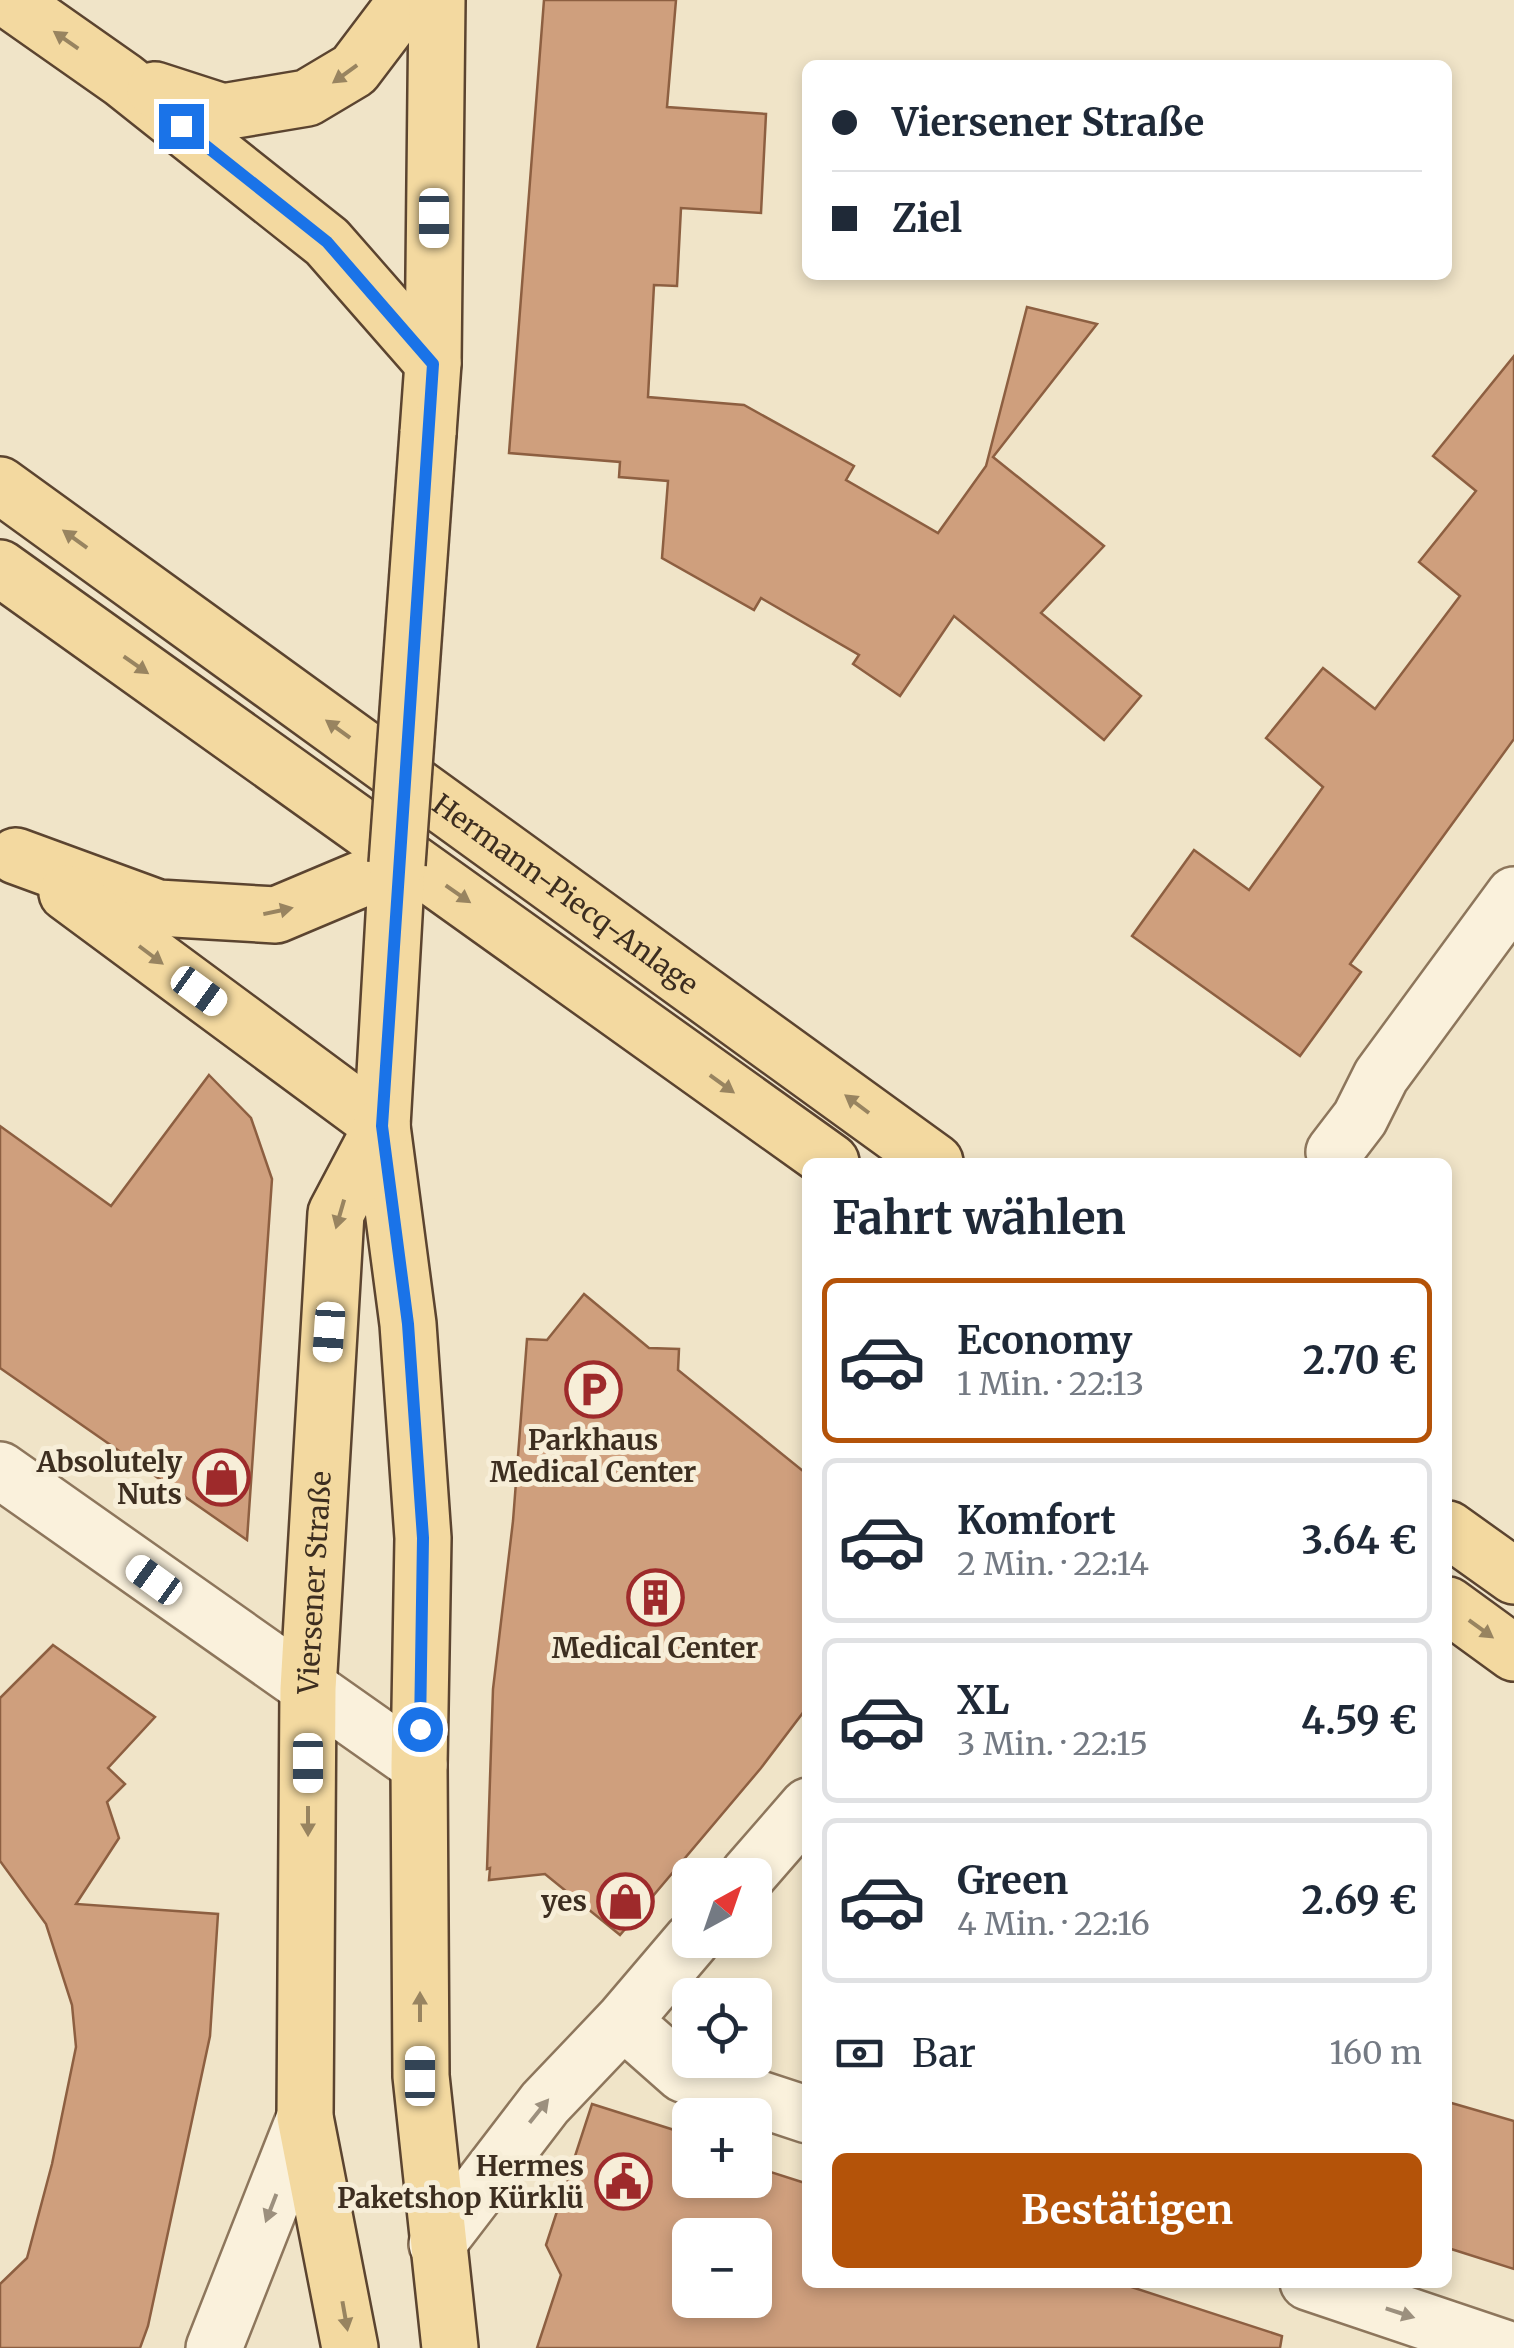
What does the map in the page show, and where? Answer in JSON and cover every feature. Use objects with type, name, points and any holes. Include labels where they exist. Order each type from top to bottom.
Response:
[{"type":"main road","points":[[9,0],[123,80],[327,242],[433,364]]},
{"type":"main road","points":[[123,80],[223,112],[307,98],[354,70],[408,0]]},
{"type":"main road","name":"Viersener Straße","points":[[436,0],[433,364],[382,1126],[408,1324],[423,1538],[420,2076],[450,2348]]},
{"type":"main road","name":"Hermann-Piecq-Anlage","points":[[0,485],[929,1158]]},
{"type":"main road","points":[[0,568],[825,1158]]},
{"type":"main road","points":[[8,849],[158,908],[276,915],[397,864]]},
{"type":"main road","points":[[8,849],[382,1126]]},
{"type":"main road","name":"Viersener Straße","points":[[350,2348],[306,2117],[308,1689],[336,1213],[382,1126]]},
{"type":"main road","points":[[1452,1532],[1514,1576]]},
{"type":"main road","points":[[1452,1608],[1514,1653]]},
{"type":"street","points":[[1334,1152],[1360,1118],[1380,1076],[1514,896]]},
{"type":"street","points":[[0,1470],[419,1765]]},
{"type":"street","points":[[763,1858],[802,1813]]},
{"type":"street","points":[[436,2244],[545,2104],[676,1958]]},
{"type":"street","points":[[623,2020],[683,2074],[802,2113]]},
{"type":"street","points":[[214,2348],[306,2117]]},
{"type":"street","points":[[1326,2288],[1504,2348]]},
{"type":"building","points":[[544,0],[676,0],[667,107],[766,114],[761,213],[681,208],[677,286],[654,285],[648,397],[744,405],[854,466],[846,480],[938,533],[986,466],[1027,307],[1097,324],[993,457],[1104,546],[1041,613],[1141,696],[1104,740],[954,616],[900,696],[853,664],[859,655],[761,598],[754,610],[662,558],[668,481],[619,477],[620,462],[509,453]]},
{"type":"building","points":[[1514,356],[1514,739],[1350,964],[1361,972],[1300,1056],[1132,936],[1194,850],[1249,890],[1323,787],[1266,738],[1323,668],[1375,709],[1460,596],[1419,562],[1476,491],[1433,456]]},
{"type":"building","points":[[209,1075],[251,1118],[272,1179],[247,1540],[0,1368],[0,1126],[111,1206]]},
{"type":"building","name":"Medical Center","points":[[584,1294],[649,1348],[679,1349],[678,1370],[802,1470],[802,1714],[685,1858],[672,1858],[672,1873],[620,1935],[545,1874],[489,1880],[490,1868],[487,1869],[493,1689],[513,1521],[527,1339],[547,1340]]},
{"type":"building","points":[[53,1645],[155,1717],[108,1768],[125,1784],[107,1802],[119,1838],[76,1904],[218,1914],[210,2036],[140,2348],[0,2348],[0,2284],[27,2258],[52,2164],[76,2047],[72,2005],[46,1924],[0,1861],[0,1698]]},
{"type":"building","points":[[1452,2103],[1514,2121],[1514,2269],[1452,2249]]},
{"type":"building","points":[[592,2104],[672,2129],[672,2198],[772,2198],[772,2172],[802,2182],[802,2288],[1134,2288],[1282,2336],[1280,2348],[537,2348],[561,2275],[546,2245]]},
{"type":"place","name":"Parkhaus Medical Center","points":[[593,1389]]},
{"type":"place","name":"Absolutely Nuts","points":[[221,1478]]},
{"type":"place","name":"Medical Center","points":[[655,1597]]},
{"type":"place","name":"yes","points":[[626,1901]]},
{"type":"place","name":"Hermes Paketshop Kürklü","points":[[623,2182]]},
{"type":"route","points":[[181,126],[327,242],[433,364],[382,1126],[408,1324],[423,1538],[420,1729]]}]
